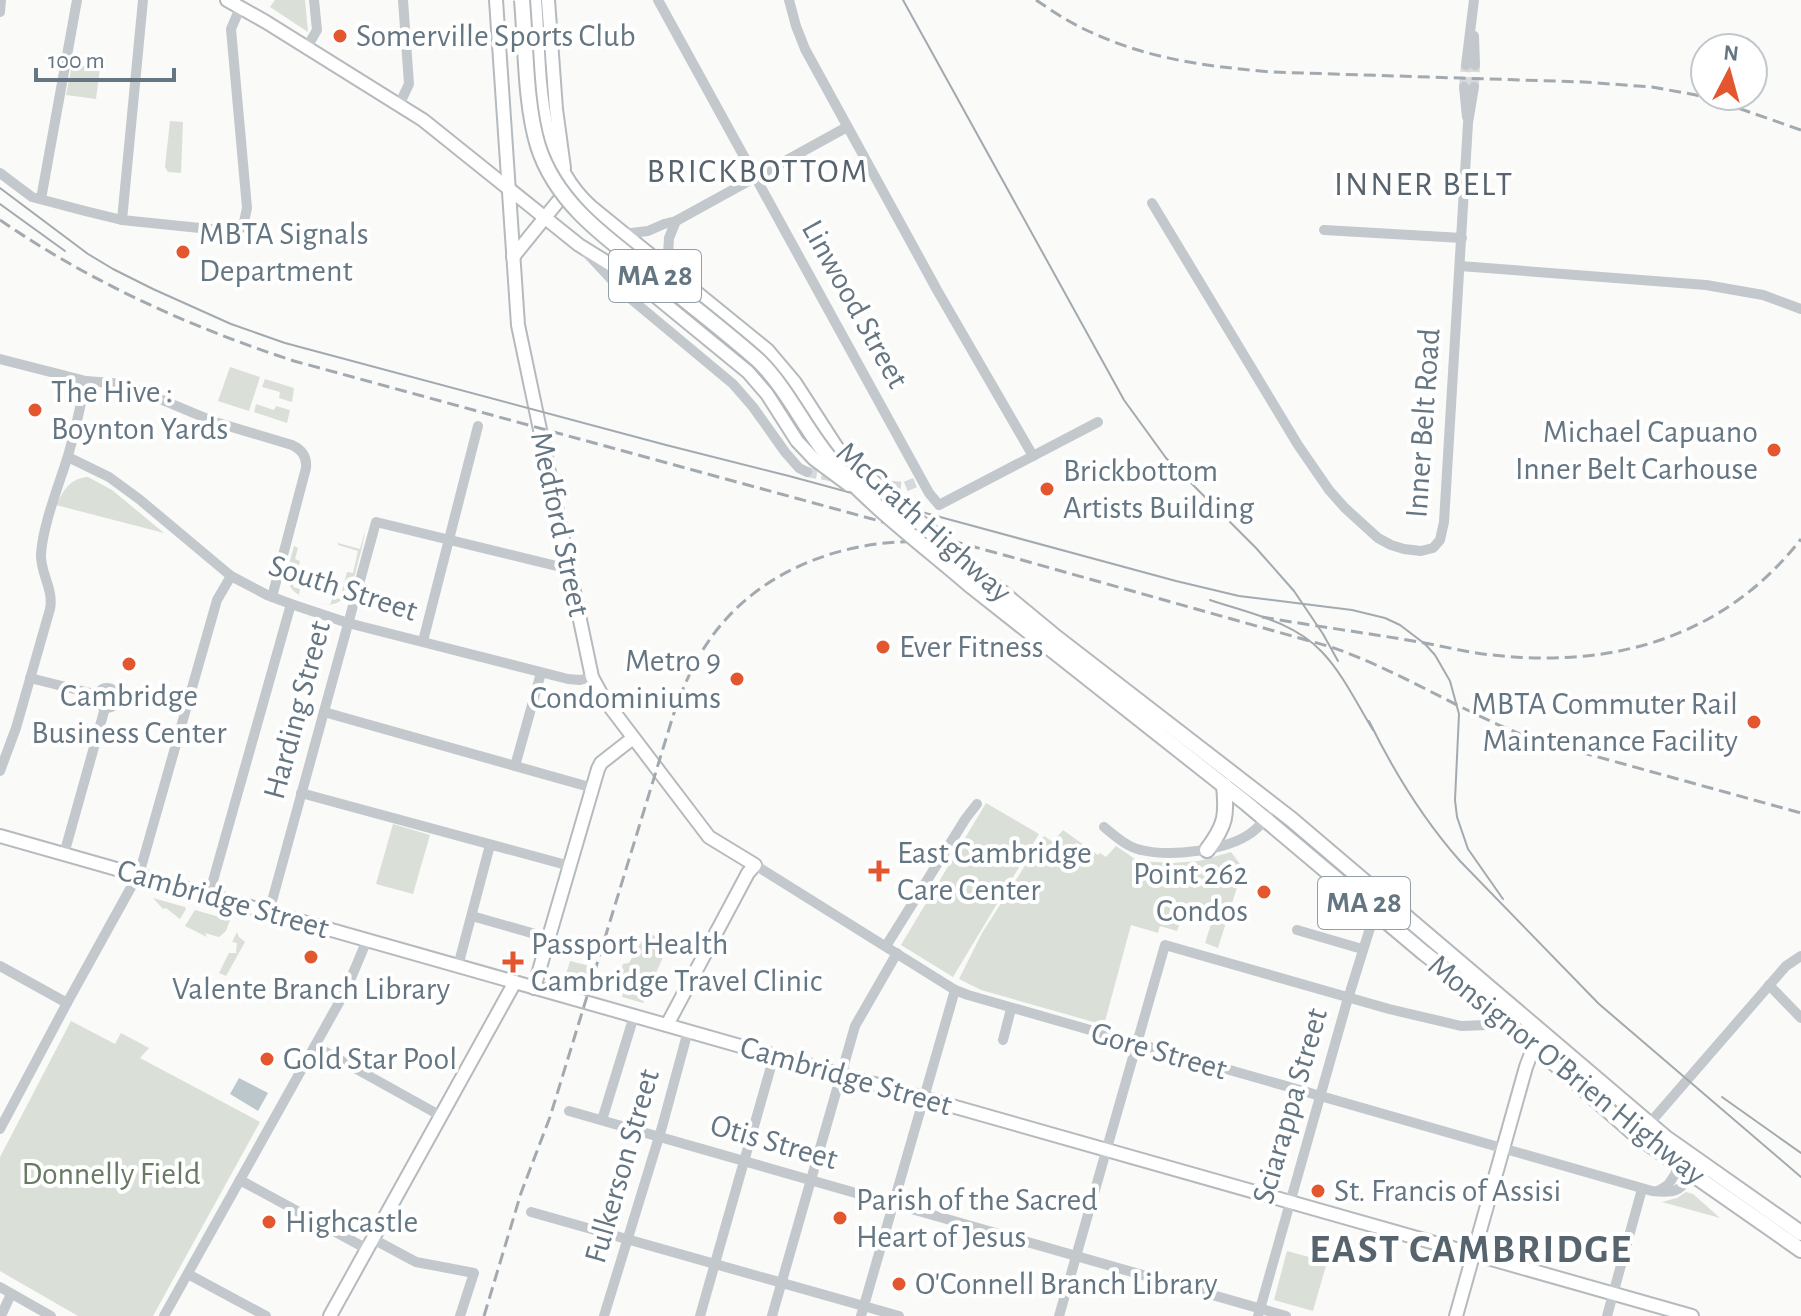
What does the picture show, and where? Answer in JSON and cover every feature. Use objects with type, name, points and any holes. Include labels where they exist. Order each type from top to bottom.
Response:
[{"type":"highway","name":"McGrath Highway","points":[[522,0],[534,130],[543,159],[560,189],[588,223],[759,361],[781,386],[827,456],[880,507],[976,581],[1265,819]]},
{"type":"highway","name":"McGrath Highway","points":[[534,0],[543,117],[550,145],[566,177],[586,204],[772,357],[800,391],[836,448],[976,581],[1053,635],[1276,807]]},
{"type":"highway","points":[[1207,850],[1225,821],[1224,785]]},
{"type":"highway","name":"Monsignor O'Brien Highway","points":[[1276,807],[1428,935],[1624,1125],[1801,1250]]},
{"type":"highway","name":"Monsignor O'Brien Highway","points":[[1265,819],[1504,1018],[1537,1038],[1682,1151],[1801,1233]]},
{"type":"main road","name":"McGrath Highway","points":[[227,0],[423,120],[579,245],[637,281],[742,367],[763,389],[797,441],[814,459],[880,507]]},
{"type":"main road","points":[[496,0],[509,189]]},
{"type":"main road","points":[[513,257],[566,192],[568,183],[556,109],[548,0]]},
{"type":"main road","name":"Medford Street","points":[[509,189],[519,333],[592,677],[604,699],[699,825]]},
{"type":"main road","points":[[534,988],[601,763],[633,738]]},
{"type":"main road","name":"Gore Street","points":[[699,825],[709,837],[755,865]]},
{"type":"main road","name":"Cambridge Street","points":[[0,836],[1692,1316]]},
{"type":"main road","points":[[667,1025],[755,865]]},
{"type":"main road","points":[[330,1316],[515,982]]},
{"type":"main road","points":[[1456,1316],[1537,1038]]},
{"type":"street","points":[[0,12],[1,0]]},
{"type":"street","points":[[41,199],[77,0]]},
{"type":"street","points":[[122,220],[143,0]]},
{"type":"street","points":[[307,47],[317,30],[314,0]]},
{"type":"street","points":[[399,105],[409,84],[403,0]]},
{"type":"street","name":"Linwood Street","points":[[658,0],[929,493],[939,505],[1033,456]]},
{"type":"street","points":[[789,0],[805,49],[945,304],[1033,456],[1098,422]]},
{"type":"street","points":[[1471,65],[1474,0]]},
{"type":"street","points":[[0,173],[30,196],[122,220],[229,231],[243,227],[247,208],[231,29],[240,8]]},
{"type":"street","name":"Inner Belt Road","points":[[1152,203],[1323,481],[1378,538],[1404,549],[1421,551],[1433,548],[1440,540],[1444,522],[1468,123],[1465,103],[1469,87]]},
{"type":"street","points":[[623,234],[648,231],[676,221],[847,127]]},
{"type":"street","points":[[667,270],[669,238],[676,221]]},
{"type":"street","points":[[1324,230],[1462,238]]},
{"type":"street","points":[[579,245],[625,294],[733,384],[785,452],[799,468],[807,472]]},
{"type":"street","points":[[1460,266],[1682,282],[1744,291],[1801,309]]},
{"type":"street","points":[[0,359],[86,381],[124,384],[215,422],[290,445],[302,452],[306,468],[272,597]]},
{"type":"street","points":[[0,771],[16,728],[51,602],[41,560],[42,548],[86,381]]},
{"type":"street","points":[[423,641],[478,426]]},
{"type":"street","name":"South Street","points":[[68,457],[124,487],[231,576],[272,597],[348,623],[541,673],[574,680],[592,677]]},
{"type":"street","name":"Harding Street","points":[[269,912],[376,522],[449,539]]},
{"type":"street","points":[[449,539],[569,569]]},
{"type":"street","points":[[0,1129],[138,875],[219,597],[231,576]]},
{"type":"street","points":[[209,895],[291,604]]},
{"type":"street","points":[[515,766],[541,673]]},
{"type":"street","points":[[30,678],[98,695]]},
{"type":"street","points":[[110,688],[118,697],[115,704],[105,708],[99,703],[98,695],[102,689],[110,688]]},
{"type":"street","points":[[64,854],[105,708]]},
{"type":"street","points":[[324,712],[593,788]]},
{"type":"street","points":[[301,793],[570,866]]},
{"type":"street","points":[[886,946],[977,804]]},
{"type":"street","points":[[1104,827],[1139,850],[1207,850],[1252,832],[1276,807]]},
{"type":"street","points":[[458,966],[490,845]]},
{"type":"street","name":"Gore Street","points":[[755,865],[955,990],[1011,1009],[1642,1189],[1657,1192],[1686,1170]]},
{"type":"street","name":"Sciarappa Street","points":[[1259,1312],[1375,912]]},
{"type":"street","points":[[472,916],[549,938]]},
{"type":"street","points":[[1297,930],[1362,949]]},
{"type":"street","points":[[164,1316],[346,990],[367,940]]},
{"type":"street","points":[[1059,1316],[1165,945],[1465,1027],[1487,1025],[1504,1018]]},
{"type":"street","points":[[772,1316],[855,1026],[897,953]]},
{"type":"street","points":[[1624,1125],[1643,1127],[1649,1124],[1786,966],[1801,956]]},
{"type":"street","points":[[0,966],[67,1003]]},
{"type":"street","points":[[1769,985],[1801,1018]]},
{"type":"street","points":[[863,1311],[955,990]]},
{"type":"street","points":[[1003,1040],[1011,1009]]},
{"type":"street","points":[[602,1120],[634,1016]]},
{"type":"street","name":"Fulkerson Street","points":[[604,1316],[688,1031]]},
{"type":"street","points":[[315,1046],[441,1116]]},
{"type":"street","points":[[700,1316],[774,1056]]},
{"type":"street","name":"Otis Street","points":[[569,1111],[1076,1256],[1259,1312],[1286,1316]]},
{"type":"street","points":[[240,1180],[370,1244],[416,1262],[474,1273],[460,1316]]},
{"type":"street","points":[[1607,1316],[1642,1189]]},
{"type":"street","points":[[531,1212],[782,1283],[863,1311],[899,1316]]},
{"type":"street","points":[[188,1274],[266,1316]]},
{"type":"street","points":[[0,1287],[51,1316]]},
{"type":"street","points":[[1,1316],[11,1294]]},
{"type":"green space","points":[[275,0],[305,0],[308,32],[270,7]]},
{"type":"green space","points":[[72,65],[100,68],[96,99],[66,95]]},
{"type":"green space","points":[[170,121],[183,122],[181,173],[168,172],[165,167]]},
{"type":"green space","points":[[230,367],[260,377],[249,411],[218,401]]},
{"type":"green space","points":[[265,379],[294,388],[292,402],[279,398],[280,392],[262,387]]},
{"type":"green space","points":[[256,404],[274,410],[276,406],[290,410],[287,423],[254,412]]},
{"type":"green space","points":[[88,477],[112,490],[164,533],[56,505],[72,482]]},
{"type":"green space","points":[[365,531],[351,587],[342,599],[330,604],[333,597],[340,599],[347,572],[353,573],[358,551],[338,543],[360,549]]},
{"type":"green space","points":[[294,546],[298,548],[295,559],[300,561],[293,587],[300,589],[299,595],[289,584],[288,578]]},
{"type":"green space","points":[[986,803],[1039,834],[953,977],[901,945]]},
{"type":"green space","points":[[393,824],[430,835],[413,894],[376,884]]},
{"type":"green space","points":[[1063,830],[1098,855],[1100,853],[1106,857],[1116,846],[1138,861],[1173,863],[1199,861],[1231,852],[1243,868],[1218,948],[1205,943],[1213,918],[1185,909],[1177,931],[1160,926],[1158,933],[1131,925],[1104,1025],[981,990],[959,979],[982,933],[1044,836],[1053,842]]},
{"type":"green space","points":[[153,898],[186,909],[180,919],[163,909]]},
{"type":"green space","points":[[195,910],[230,920],[226,931],[219,937],[205,933],[207,937],[185,926]]},
{"type":"green space","points":[[237,932],[245,942],[226,976],[219,973],[229,953],[237,953],[237,943],[232,942]]},
{"type":"green space","points":[[647,932],[669,943],[643,1003],[622,997],[623,994],[615,991],[623,964],[629,963]]},
{"type":"green space","points":[[570,961],[590,966],[584,987],[564,981]]},
{"type":"green space","name":"Donnelly Field","points":[[71,1021],[115,1044],[121,1033],[149,1048],[140,1058],[260,1122],[153,1316],[78,1316],[0,1271],[0,1157]]},
{"type":"green space","points":[[1686,1192],[1693,1194],[1720,1218],[1662,1202]]},
{"type":"green space","points":[[1287,1251],[1327,1262],[1313,1311],[1274,1300]]},
{"type":"shaded area","points":[[239,1078],[268,1093],[258,1111],[230,1094]]},
{"type":"tunnel","points":[[1464,87],[1466,65]]},
{"type":"tunnel","points":[[1474,87],[1475,65]]},
{"type":"tunnel","points":[[807,472],[836,477]]},
{"type":"tunnel","points":[[876,484],[904,487],[922,480]]},
{"type":"tram line","points":[[903,0],[1124,400],[1166,458],[1256,548],[1294,591],[1338,661]]},
{"type":"tram line","points":[[0,188],[113,269],[231,324],[285,343],[1176,581],[1239,596],[1352,610],[1400,625],[1435,655],[1450,681],[1459,714],[1457,817],[1468,849],[1503,899]]},
{"type":"tram line","points":[[0,204],[65,251]]},
{"type":"tram line","points":[[1210,600],[1284,625],[1310,641],[1337,670],[1373,730]]},
{"type":"tram line","points":[[1369,721],[1410,794],[1460,861],[1599,1004],[1801,1177]]},
{"type":"tram line","points":[[1722,1097],[1801,1153]]},
{"type":"railway","points":[[1036,0],[1071,22],[1107,39],[1130,48],[1199,64],[1271,72],[1652,87],[1696,95],[1801,130]]},
{"type":"railway","points":[[0,220],[69,263],[142,301],[294,361],[1331,647],[1533,739],[1801,813]]},
{"type":"railway","points":[[1262,617],[1492,655],[1546,658],[1589,656],[1629,649],[1705,621],[1740,599],[1772,572],[1801,539]]},
{"type":"railway","points":[[484,1316],[521,1193],[550,1117],[673,716],[702,652],[727,618],[747,599],[769,582],[794,569],[819,558],[874,544],[929,542]]},
{"type":"place","name":"Somerville Sports Club","points":[[340,36]]},
{"type":"place","name":"MBTA Signals Department","points":[[183,252]]},
{"type":"place","name":"The Hive : Boynton Yards","points":[[35,410]]},
{"type":"place","name":"Michael Capuano Inner Belt Carhouse","points":[[1774,450]]},
{"type":"place","name":"Brickbottom Artists Building","points":[[1047,489]]},
{"type":"place","name":"Ever Fitness","points":[[883,647]]},
{"type":"place","name":"Cambridge Business Center","points":[[129,664]]},
{"type":"place","name":"Metro 9 Condominiums","points":[[737,679]]},
{"type":"place","name":"MBTA Commuter Rail Maintenance Facility","points":[[1754,722]]},
{"type":"place","name":"East Cambridge Care Center","points":[[879,871]]},
{"type":"place","name":"Point 262 Condos","points":[[1264,892]]},
{"type":"place","name":"Valente Branch Library","points":[[311,957]]},
{"type":"place","name":"Passport Health Cambridge Travel Clinic","points":[[513,962]]},
{"type":"place","name":"Gold Star Pool","points":[[267,1059]]},
{"type":"place","name":"St. Francis of Assisi","points":[[1318,1191]]},
{"type":"place","name":"Parish of the Sacred Heart of Jesus","points":[[840,1218]]},
{"type":"place","name":"Highcastle","points":[[269,1222]]},
{"type":"place","name":"O'Connell Branch Library","points":[[899,1284]]},
{"type":"district","name":"BRICKBOTTOM","points":[[758,172]]},
{"type":"district","name":"INNER BELT","points":[[1424,185]]},
{"type":"district","name":"EAST CAMBRIDGE","points":[[1471,1250]]}]
